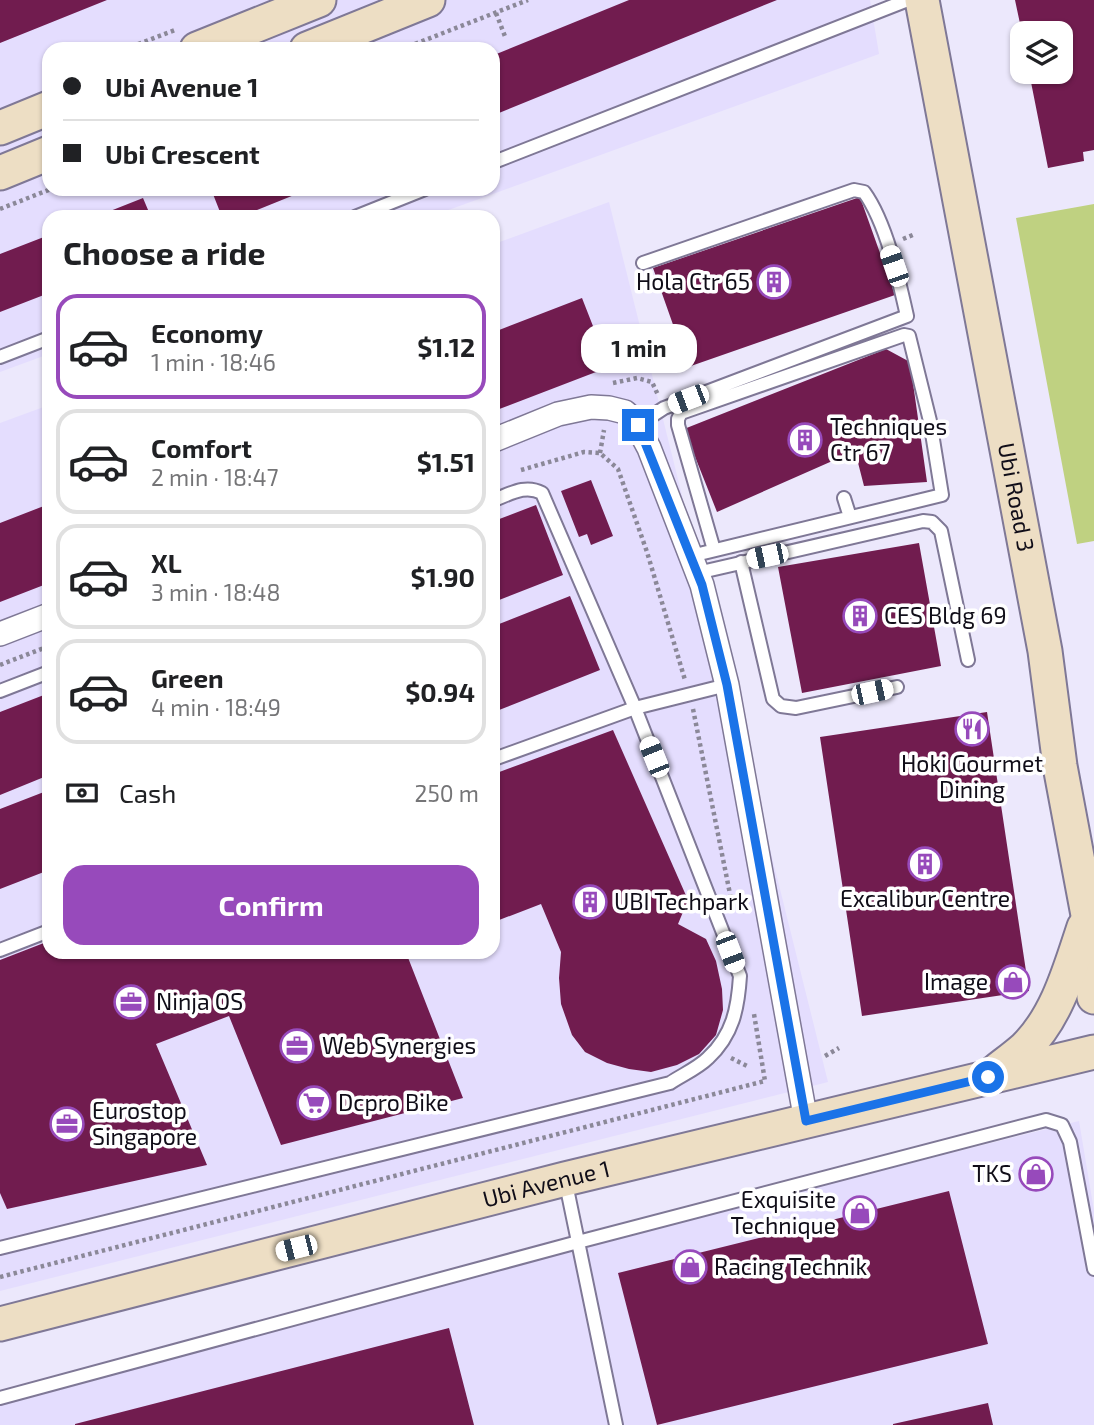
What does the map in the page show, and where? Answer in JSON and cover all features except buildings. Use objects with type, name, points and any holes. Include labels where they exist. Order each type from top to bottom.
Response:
[{"type":"street","points":[[214,42],[318,0]]},
{"type":"street","points":[[324,42],[428,0]]},
{"type":"street","name":"Ubi Road 3","points":[[922,0],[1045,651],[1060,766],[1091,920],[1094,997]]},
{"type":"street","points":[[0,128],[42,111]]},
{"type":"street","points":[[0,173],[42,156]]},
{"type":"street","points":[[500,438],[558,414],[592,407],[625,412],[638,425],[694,564],[727,685],[806,1121]]},
{"type":"street","points":[[0,634],[42,618]]},
{"type":"street","points":[[988,1077],[1026,1047],[1050,1016],[1091,920]]},
{"type":"street","name":"Ubi Avenue 1","points":[[0,1324],[565,1179],[1094,1052]]},
{"type":"lane","points":[[500,160],[908,0]]},
{"type":"lane","points":[[638,425],[664,408],[907,316],[873,204],[864,192],[854,190],[643,263]]},
{"type":"lane","points":[[372,210],[408,196]]},
{"type":"lane","points":[[694,564],[714,550],[942,495],[930,421],[909,336],[904,335],[681,413],[678,425],[714,550]]},
{"type":"lane","points":[[0,357],[42,341]]},
{"type":"lane","points":[[0,1248],[670,1083],[708,1058],[730,1029],[738,1006],[740,976],[635,708],[542,493],[533,488],[524,488],[500,498]]},
{"type":"lane","points":[[844,498],[850,517]]},
{"type":"lane","points":[[694,564],[741,562],[923,521],[932,522],[941,531],[947,551],[968,660]]},
{"type":"lane","points":[[741,562],[773,699],[781,705],[796,708],[897,687]]},
{"type":"lane","points":[[0,691],[42,675]]},
{"type":"lane","points":[[500,757],[635,708],[727,685]]},
{"type":"lane","points":[[0,950],[42,934]]},
{"type":"lane","points":[[0,1398],[578,1242],[1046,1120],[1062,1125],[1070,1142],[1094,1269]]},
{"type":"lane","points":[[565,1179],[617,1425]]},
{"type":"path","points":[[420,42],[528,0]]},
{"type":"path","points":[[496,13],[506,39]]},
{"type":"path","points":[[0,209],[42,193]]},
{"type":"path","points":[[0,665],[42,649]]},
{"type":"path","points":[[825,1056],[839,1048]]},
{"type":"path","points":[[0,1277],[765,1081]]},
{"type":"shaded area","points":[[0,0],[870,0],[879,54],[500,191],[500,42],[42,42],[42,196],[487,196],[448,210],[42,210],[42,357],[0,372]]},
{"type":"shaded area","name":"UBI Techpark","points":[[609,202],[828,1082],[0,1291],[0,423],[42,408],[42,959],[500,959],[500,242]]},
{"type":"shaded area","points":[[1079,1121],[1094,1211],[1094,1425],[0,1425],[0,1392]]},
{"type":"green space","points":[[1094,204],[1094,541],[1077,544],[1016,218]]},
{"type":"place","name":"Hola Ctr 65","points":[[774,282]]},
{"type":"place","name":"Techniques Ctr 67","points":[[805,440]]},
{"type":"place","name":"CES Bldg 69","points":[[860,616]]},
{"type":"place","name":"Hoki Gourmet Dining","points":[[972,729]]},
{"type":"place","name":"Excalibur Centre","points":[[925,864]]},
{"type":"place","name":"UBI Techpark","points":[[590,902]]},
{"type":"place","name":"Image","points":[[1013,982]]},
{"type":"place","name":"Ninja OS","points":[[131,1002]]},
{"type":"place","name":"Web Synergies","points":[[297,1046]]},
{"type":"place","name":"Dcpro Bike","points":[[314,1103]]},
{"type":"place","name":"Eurostop Singapore","points":[[67,1124]]},
{"type":"place","name":"TKS","points":[[1036,1174]]},
{"type":"place","name":"Exquisite Technique","points":[[860,1213]]},
{"type":"place","name":"Racing Technik","points":[[690,1267]]},
{"type":"route","points":[[638,425],[702,585],[727,685],[806,1121],[988,1077]]}]
